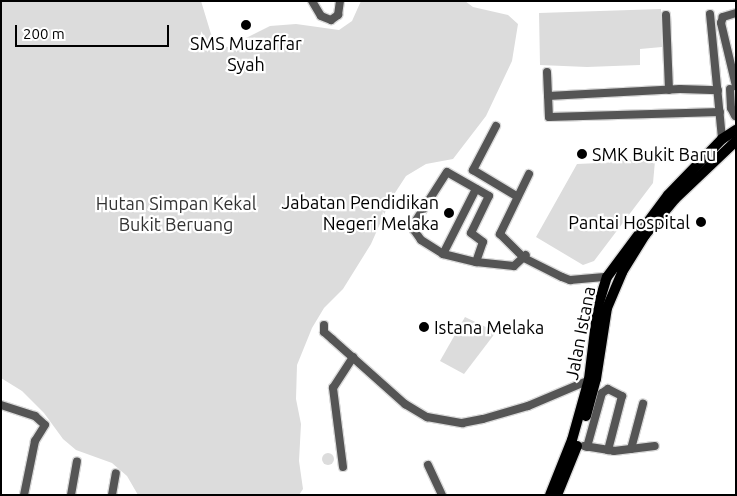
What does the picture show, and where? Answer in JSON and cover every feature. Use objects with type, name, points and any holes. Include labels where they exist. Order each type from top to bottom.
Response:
[{"type":"main road","name":"Jalan Istana","points":[[557,495],[582,446],[592,379],[598,306],[607,277],[624,250],[668,195],[722,139],[736,130]]},
{"type":"main road","name":"Jalan Istana","points":[[550,495],[572,440],[592,379],[611,294],[636,248],[688,186],[736,141]]},
{"type":"main road","points":[[605,321],[610,286],[607,277],[615,275],[636,248]]},
{"type":"street","points":[[312,1],[321,16],[331,20],[338,15],[340,1]]},
{"type":"street","points":[[721,121],[735,115],[731,108],[734,87],[721,23],[723,17],[736,13]]},
{"type":"street","points":[[666,14],[669,90]]},
{"type":"street","points":[[710,14],[722,139]]},
{"type":"street","points":[[547,72],[548,117],[720,112]]},
{"type":"street","points":[[548,96],[669,90],[718,91],[734,87]]},
{"type":"street","points":[[496,126],[473,170],[518,198]]},
{"type":"street","points":[[476,262],[483,242],[471,232],[490,196],[446,172],[415,222],[414,230],[421,240],[443,254],[476,262],[514,266],[523,256]]},
{"type":"street","points":[[529,174],[500,234],[523,256],[578,278],[607,277]]},
{"type":"street","points":[[443,254],[476,189]]},
{"type":"street","points":[[324,325],[324,332],[405,404],[427,417],[462,423],[528,406],[592,379]]},
{"type":"street","points":[[342,467],[333,388],[353,357]]},
{"type":"street","points":[[608,450],[622,396],[608,389],[600,398],[582,446],[608,450],[655,446]]},
{"type":"street","points":[[631,449],[643,404]]},
{"type":"street","points":[[1,405],[35,416],[45,425],[35,441],[24,495]]},
{"type":"street","points":[[71,495],[77,462]]},
{"type":"street","points":[[428,465],[442,495]]},
{"type":"street","points":[[112,495],[116,473]]},
{"type":"green space","name":"Hutan Simpan Kekal Bukit Beruang","points":[[1,1],[201,1],[211,34],[218,45],[228,47],[270,26],[296,24],[339,30],[352,21],[361,1],[465,1],[473,7],[508,15],[518,24],[512,61],[486,116],[453,159],[426,164],[406,176],[391,199],[371,244],[343,289],[324,308],[312,328],[297,365],[296,399],[301,424],[299,461],[303,489],[299,495],[138,495],[127,476],[112,463],[76,450],[63,439],[44,413],[22,391],[1,378]]},
{"type":"green space","points":[[661,9],[662,47],[640,49],[640,65],[587,67],[540,65],[539,13]]},
{"type":"green space","points":[[625,157],[633,161],[655,161],[653,183],[594,261],[583,265],[536,237],[577,164],[621,162]]},
{"type":"green space","points":[[465,317],[496,332],[464,374],[440,361]]},
{"type":"green space","points":[[330,453],[333,454],[333,464],[326,465],[323,464],[322,457],[323,454]]},
{"type":"place","name":"SMS Muzaffar Syah","points":[[246,25]]},
{"type":"place","name":"SMK Bukit Baru","points":[[582,154]]},
{"type":"place","name":"Jabatan Pendidikan Negeri Melaka","points":[[449,213]]},
{"type":"place","name":"Pantai Hospital","points":[[701,222]]},
{"type":"place","name":"Istana Melaka","points":[[424,327]]}]
